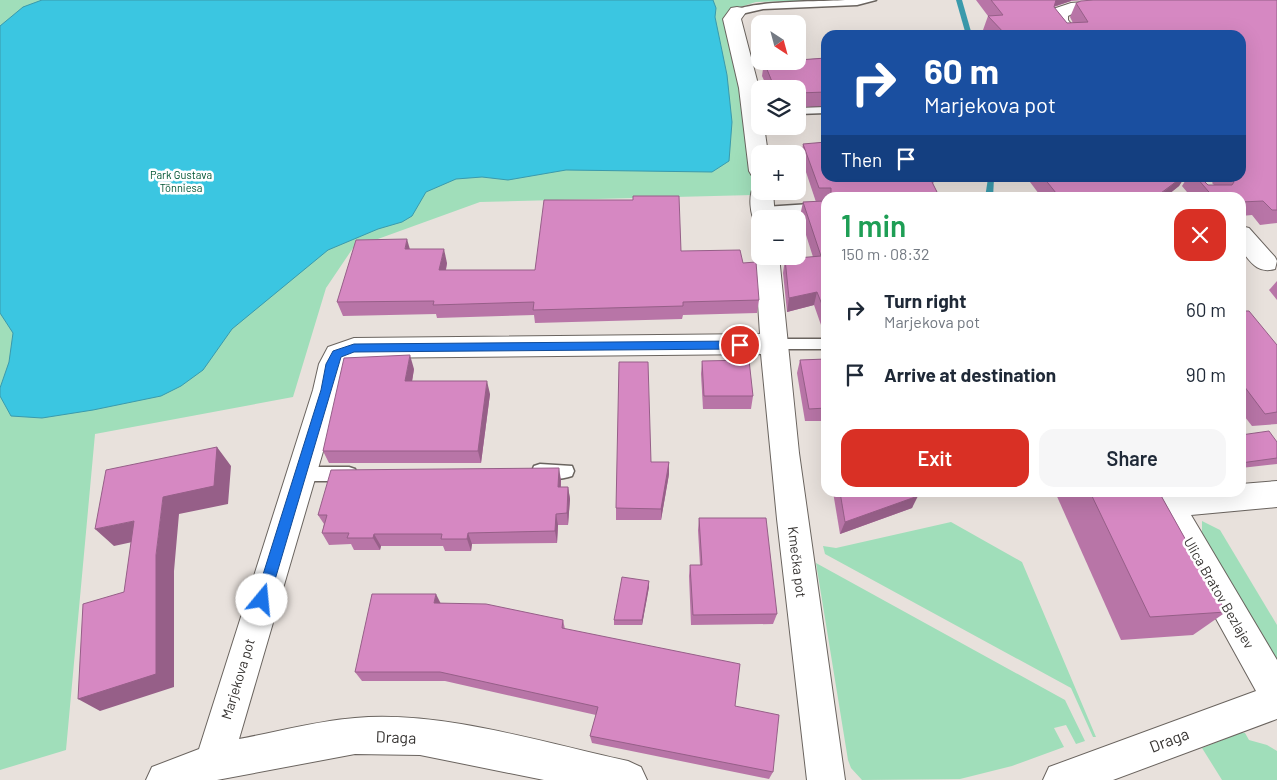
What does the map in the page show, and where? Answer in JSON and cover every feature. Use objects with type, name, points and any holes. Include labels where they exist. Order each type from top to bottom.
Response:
[{"type":"street","points":[[1067,30],[1059,21],[1059,13],[1071,8],[1180,0]]},
{"type":"street","points":[[737,12],[732,19],[751,90]]},
{"type":"street","points":[[1246,239],[1272,262]]},
{"type":"street","points":[[1246,264],[1272,262]]},
{"type":"street","name":"Kmečka pot","points":[[767,265],[772,344],[795,545],[826,780]]},
{"type":"street","name":"Marjekova pot","points":[[213,762],[327,390],[332,364],[337,354],[354,348],[772,344]]},
{"type":"street","points":[[1246,495],[1277,494]]},
{"type":"street","points":[[1164,498],[1192,497]]},
{"type":"street","name":"Ulica Bratov Bezlajev","points":[[1164,498],[1277,694]]},
{"type":"street","name":"Draga","points":[[1062,780],[1277,701]]},
{"type":"street","name":"Draga","points":[[164,780],[213,762],[355,736],[420,737],[485,748],[628,780]]},
{"type":"lane","points":[[737,12],[759,5],[848,3],[871,0]]},
{"type":"lane","points":[[806,111],[821,110]]},
{"type":"lane","points":[[763,207],[821,208]]},
{"type":"lane","points":[[772,344],[821,344]]},
{"type":"lane","points":[[527,471],[566,470]]},
{"type":"lane","points":[[301,474],[370,473]]},
{"type":"green space","name":"Park Gustava Tönniesa","points":[[0,0],[846,0],[756,2],[734,9],[751,175],[751,195],[480,202],[353,248],[326,288],[293,397],[95,434],[66,750],[0,770]]},
{"type":"green space","points":[[1202,521],[1220,530],[1277,625],[1277,664],[1202,535]]},
{"type":"green space","points":[[951,522],[1022,562],[1096,737],[1093,737],[1071,688],[825,554],[823,546],[836,548]]},
{"type":"green space","points":[[816,563],[1065,700],[1085,741],[1076,744],[1066,725],[1054,728],[1064,747],[1012,766],[960,779],[862,780],[851,768],[848,760]]},
{"type":"green space","points":[[1240,733],[1245,733],[1249,740],[1267,745],[1277,751],[1277,780],[1222,780],[1202,748]]},
{"type":"water","name":"Park Gustava Tönniesa","points":[[42,0],[713,0],[727,75],[732,122],[729,161],[712,172],[566,170],[508,180],[482,177],[456,179],[426,192],[412,216],[402,222],[378,229],[328,250],[232,329],[203,370],[181,386],[161,396],[93,410],[42,418],[11,416],[0,396],[0,388],[9,362],[13,333],[0,313],[0,26],[23,7]]},
{"type":"building","points":[[991,0],[1056,0],[1054,7],[1067,23],[1088,22],[1076,3],[1081,1],[1277,0],[1277,210],[1272,210],[1263,201],[1246,202],[1246,192],[1209,192],[1200,182],[1205,182],[1208,185],[1232,185],[1234,182],[1246,182],[1246,30],[1001,30],[988,16],[1003,15]]},
{"type":"building","points":[[821,58],[821,92],[806,93],[806,80],[771,80],[767,70],[806,70],[806,59]]},
{"type":"building","points":[[821,142],[821,182],[932,182],[937,192],[831,192],[831,188],[819,188],[806,152],[806,145],[803,145]]},
{"type":"building","points":[[1047,182],[1176,182],[1162,192],[1055,192]]},
{"type":"building","points":[[633,196],[679,196],[681,251],[740,250],[743,263],[751,262],[751,265],[756,265],[759,300],[683,302],[683,306],[533,310],[534,302],[433,305],[434,301],[337,302],[356,240],[407,239],[405,249],[444,249],[439,270],[535,270],[544,200],[633,200]]},
{"type":"building","points":[[821,201],[821,256],[806,210],[803,202]]},
{"type":"building","points":[[821,256],[821,302],[817,292],[789,298],[786,265],[806,265],[806,257]]},
{"type":"building","points":[[1246,311],[1249,311],[1277,345],[1277,412],[1265,414],[1246,389]]},
{"type":"building","points":[[410,355],[405,381],[487,381],[478,451],[323,451],[344,358]]},
{"type":"building","points":[[821,359],[821,408],[809,409],[800,360]]},
{"type":"building","points":[[749,360],[753,396],[704,396],[702,361]]},
{"type":"building","points":[[619,362],[648,362],[651,462],[669,462],[661,509],[616,508]]},
{"type":"building","points":[[1269,431],[1277,442],[1277,458],[1246,462],[1246,434]]},
{"type":"building","points":[[217,447],[214,486],[163,497],[156,555],[156,674],[78,699],[83,604],[124,592],[134,521],[95,529],[106,470]]},
{"type":"building","points":[[559,468],[558,487],[568,487],[567,513],[556,514],[555,531],[468,533],[467,539],[441,539],[442,534],[374,534],[373,538],[347,538],[349,533],[322,533],[327,515],[318,515],[331,470]]},
{"type":"building","points":[[841,497],[915,497],[845,522]]},
{"type":"building","points":[[1092,497],[1162,497],[1226,612],[1150,617]]},
{"type":"building","points":[[699,518],[766,518],[777,614],[693,615],[690,565],[702,565]]},
{"type":"building","points":[[622,577],[649,581],[642,620],[614,620]]},
{"type":"building","points":[[372,594],[436,594],[434,603],[486,604],[563,620],[562,628],[740,664],[735,706],[779,715],[773,772],[590,736],[598,707],[440,672],[355,672]]},
{"type":"waterway","points":[[959,0],[968,30]]},
{"type":"waterway","points":[[990,192],[991,182]]},
{"type":"route","points":[[262,600],[327,390],[332,364],[337,354],[354,348],[740,345]]}]
